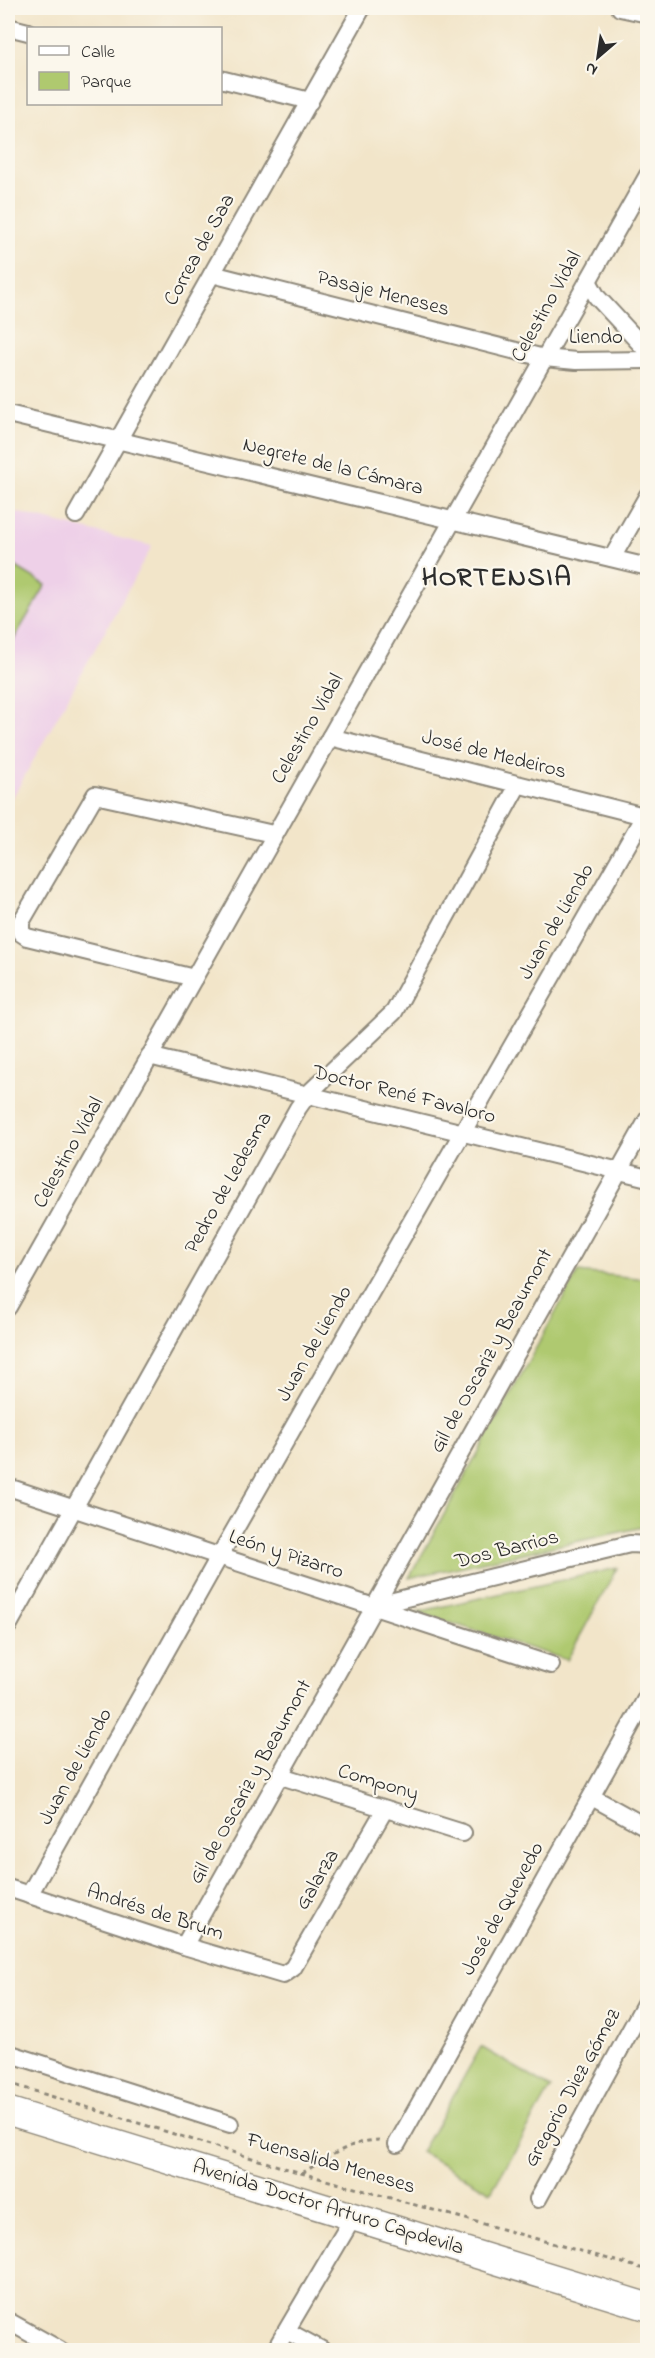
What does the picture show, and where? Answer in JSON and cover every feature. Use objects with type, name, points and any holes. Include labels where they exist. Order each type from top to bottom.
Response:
[{"type":"main road","name":"Avenida Doctor Arturo Capdevila","points":[[10,2117],[354,2216],[648,2307]]},
{"type":"street","name":"Correa de Saa","points":[[76,515],[362,8]]},
{"type":"street","points":[[621,8],[648,14]]},
{"type":"street","points":[[8,27],[27,32]]},
{"type":"street","points":[[222,79],[310,101]]},
{"type":"street","name":"Celestino Vidal","points":[[8,1307],[273,834],[648,174]]},
{"type":"street","name":"Pasaje Meneses","points":[[212,274],[544,358]]},
{"type":"street","points":[[588,281],[597,297],[648,351]]},
{"type":"street","name":"Liendo","points":[[544,358],[576,361],[648,360]]},
{"type":"street","name":"Negrete de la Cámara","points":[[8,414],[648,567]]},
{"type":"street","points":[[612,558],[648,495]]},
{"type":"street","name":"José de Medeiros","points":[[330,737],[646,816]]},
{"type":"street","name":"Pedro de Ledesma","points":[[8,1626],[298,1108],[308,1094],[394,1012],[518,785]]},
{"type":"street","points":[[194,978],[21,933],[21,922],[91,799],[101,794],[273,834]]},
{"type":"street","name":"Juan de Liendo","points":[[29,1895],[219,1557],[646,816]]},
{"type":"street","name":"Doctor René Favaloro","points":[[149,1056],[648,1179]]},
{"type":"street","name":"Gil de Oscariz y Beaumont","points":[[184,1946],[648,1119]]},
{"type":"street","name":"León y Pizarro","points":[[8,1487],[551,1665]]},
{"type":"street","name":"Dos Barrios","points":[[376,1606],[630,1544],[648,1545]]},
{"type":"street","name":"José de Quevedo","points":[[397,2144],[648,1695]]},
{"type":"street","name":"Compony","points":[[280,1776],[463,1833]]},
{"type":"street","points":[[592,1797],[648,1828]]},
{"type":"street","name":"Galarza","points":[[288,1973],[385,1809]]},
{"type":"street","name":"Andrés de Brum","points":[[8,1888],[278,1976],[288,1973]]},
{"type":"street","name":"Gregorio Diez Gómez","points":[[538,2199],[648,1998]]},
{"type":"street","points":[[8,2053],[230,2124]]},
{"type":"street","points":[[275,2350],[354,2216]]},
{"type":"street","points":[[8,2321],[60,2350]]},
{"type":"street","points":[[286,2331],[322,2350]]},
{"type":"path","name":"Fuensalida Meneses","points":[[8,2083],[301,2173],[648,2270]]},
{"type":"path","points":[[301,2173],[365,2140],[397,2144]]},
{"type":"shaded area","points":[[8,510],[152,546],[8,806]]},
{"type":"green space","points":[[8,562],[46,585],[8,649]]},
{"type":"green space","points":[[578,1272],[647,1279],[647,1518],[643,1527],[409,1578]]},
{"type":"green space","points":[[617,1568],[567,1660],[417,1612]]},
{"type":"green space","points":[[481,2047],[551,2088],[491,2192],[421,2152]]},
{"type":"district","name":"HORTENSIA","points":[[497,578]]}]
